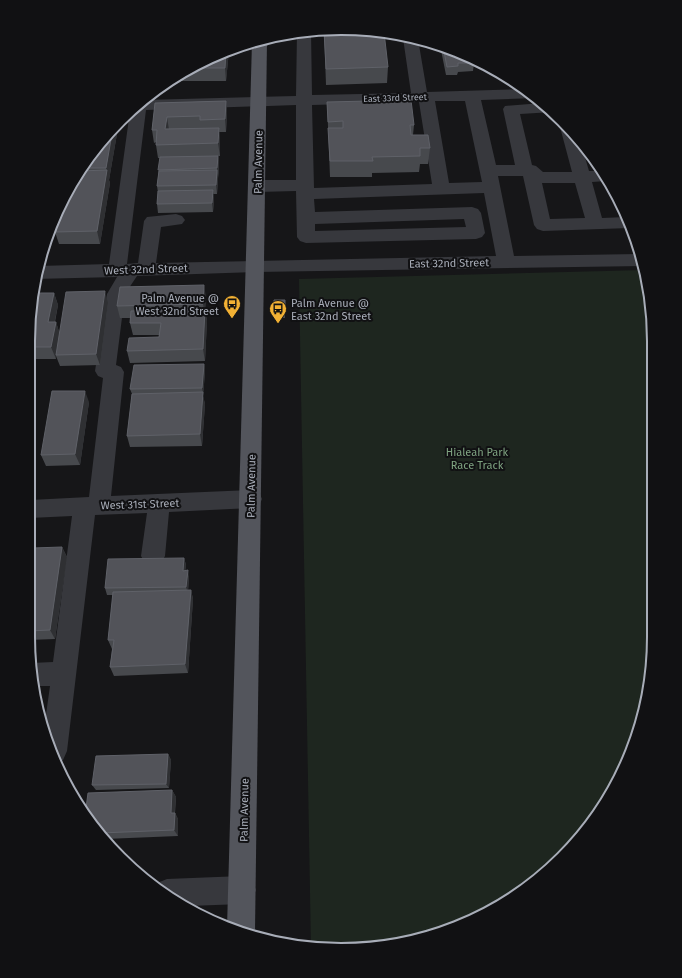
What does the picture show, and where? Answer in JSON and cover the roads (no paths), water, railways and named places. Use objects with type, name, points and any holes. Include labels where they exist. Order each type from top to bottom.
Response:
[{"type":"main road","name":"Palm Avenue","points":[[241,926],[260,102],[260,46]]},
{"type":"street","points":[[304,38],[306,237],[476,233],[472,213],[306,218]]},
{"type":"street","points":[[411,43],[441,189]]},
{"type":"street","name":"East 33rd Street","points":[[147,105],[522,94]]},
{"type":"street","points":[[472,96],[506,262]]},
{"type":"street","points":[[540,108],[511,109],[543,225],[624,223]]},
{"type":"street","points":[[131,270],[139,111]]},
{"type":"street","points":[[572,140],[595,224]]},
{"type":"street","points":[[258,186],[305,189],[441,189],[528,170],[539,178],[598,176]]},
{"type":"street","points":[[55,745],[64,674],[114,372],[106,371],[106,363],[116,294],[131,270],[153,221],[176,220]]},
{"type":"street","name":"East 32nd Street","points":[[256,266],[636,260]]},
{"type":"street","name":"West 32nd Street","points":[[43,273],[256,266]]},
{"type":"street","name":"West 31st Street","points":[[35,509],[251,499]]},
{"type":"street","points":[[153,556],[159,503]]},
{"type":"street","points":[[38,674],[64,674]]},
{"type":"street","points":[[174,893],[242,890]]},
{"type":"place","name":"Palm Avenue @ West 32nd Street","points":[[232,319]]},
{"type":"place","name":"Palm Avenue @ East 32nd Street","points":[[278,324]]},
{"type":"park label","name":"Hialeah Park Race Track","points":[[477,458]]}]
